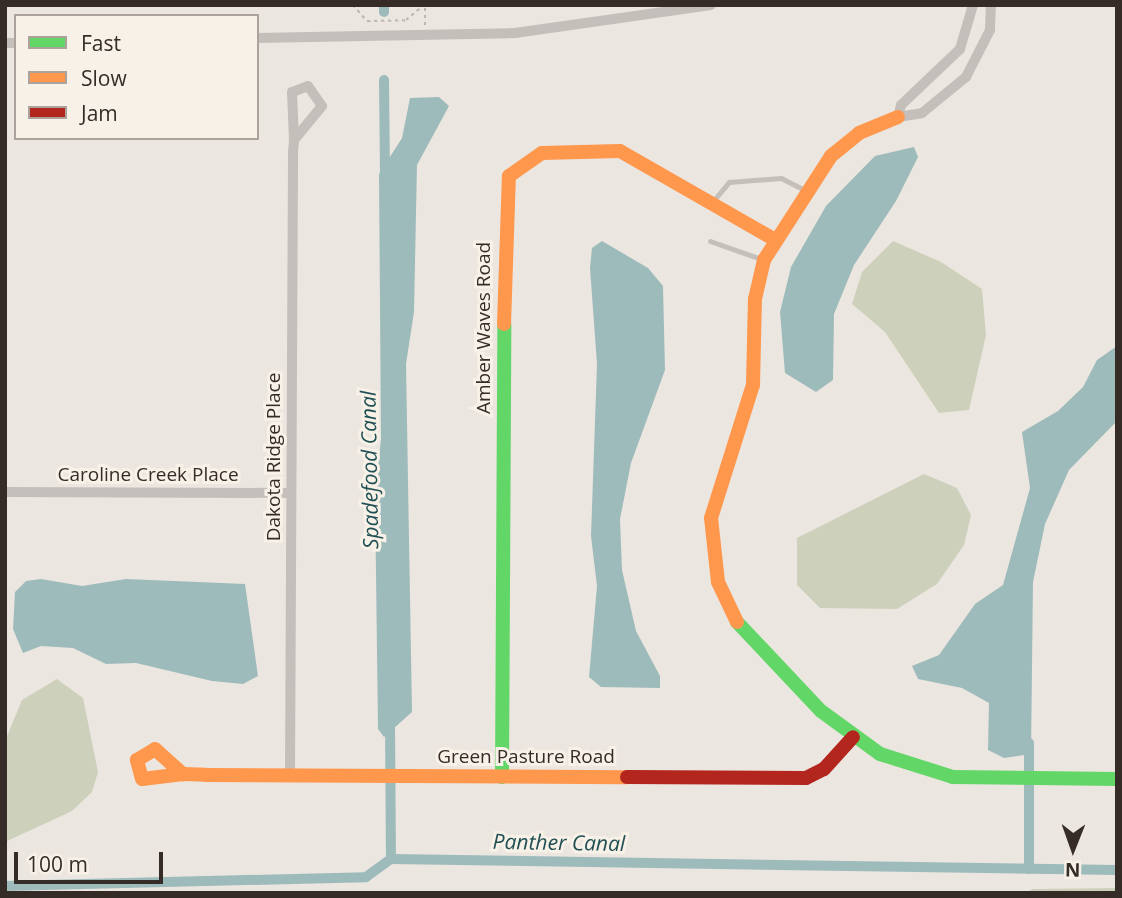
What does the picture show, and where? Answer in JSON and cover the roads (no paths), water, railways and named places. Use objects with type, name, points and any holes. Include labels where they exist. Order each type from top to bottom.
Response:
[{"type":"street","points":[[259,38],[515,33],[711,5]]},
{"type":"street","points":[[898,117],[901,105],[940,73],[963,42],[973,5]]},
{"type":"street","points":[[991,5],[984,47],[953,88],[912,118],[898,117],[846,143],[805,190],[772,238],[755,299],[753,385],[714,498],[712,562],[725,602],[749,637],[853,737],[909,766],[953,777],[1117,779]]},
{"type":"street","points":[[940,73],[953,88]]},
{"type":"street","name":"Dakota Ridge Place","points":[[290,775],[294,140],[290,100],[292,92],[308,86],[322,97],[322,106],[294,140]]},
{"type":"street","name":"Amber Waves Road","points":[[502,777],[505,187],[517,167],[542,153],[620,150],[772,238]]},
{"type":"street","name":"Caroline Creek Place","points":[[5,492],[291,494]]},
{"type":"street","name":"Green Pasture Road","points":[[183,774],[806,778],[824,769],[853,737]]},
{"type":"lane","points":[[713,202],[729,181],[781,178],[805,190]]},
{"type":"lane","points":[[710,242],[764,260]]},
{"type":"water","points":[[439,97],[449,106],[417,165],[414,312],[406,364],[412,712],[384,737],[378,729],[375,496],[381,439],[379,174],[402,138],[410,98]]},
{"type":"water","points":[[914,147],[918,157],[896,201],[854,265],[834,314],[833,380],[816,392],[785,373],[780,312],[791,267],[826,206],[875,156]]},
{"type":"water","points":[[602,241],[648,268],[663,286],[665,370],[631,463],[620,519],[622,570],[636,631],[660,676],[660,688],[601,687],[589,677],[597,586],[591,536],[597,364],[590,268],[592,248]]},
{"type":"water","points":[[1117,346],[1117,421],[1069,470],[1045,524],[1033,582],[1031,754],[1004,758],[988,750],[989,703],[962,688],[918,679],[912,666],[939,655],[975,604],[1003,585],[1030,488],[1022,432],[1058,411],[1083,387],[1097,360]]},
{"type":"water","points":[[41,579],[82,586],[126,579],[245,584],[258,676],[243,684],[212,681],[136,663],[106,664],[73,648],[41,646],[23,653],[13,629],[15,592],[26,581]]},
{"type":"waterway","name":"Spadefood Canal","points":[[384,5],[384,12]]},
{"type":"waterway","name":"Spadefood Canal","points":[[384,80],[385,181]]},
{"type":"waterway","name":"Spadefood Canal","points":[[390,722],[391,859]]},
{"type":"waterway","points":[[1029,743],[1029,869]]},
{"type":"waterway","name":"Panther Canal","points":[[5,886],[366,877],[391,859],[1117,870]]}]
